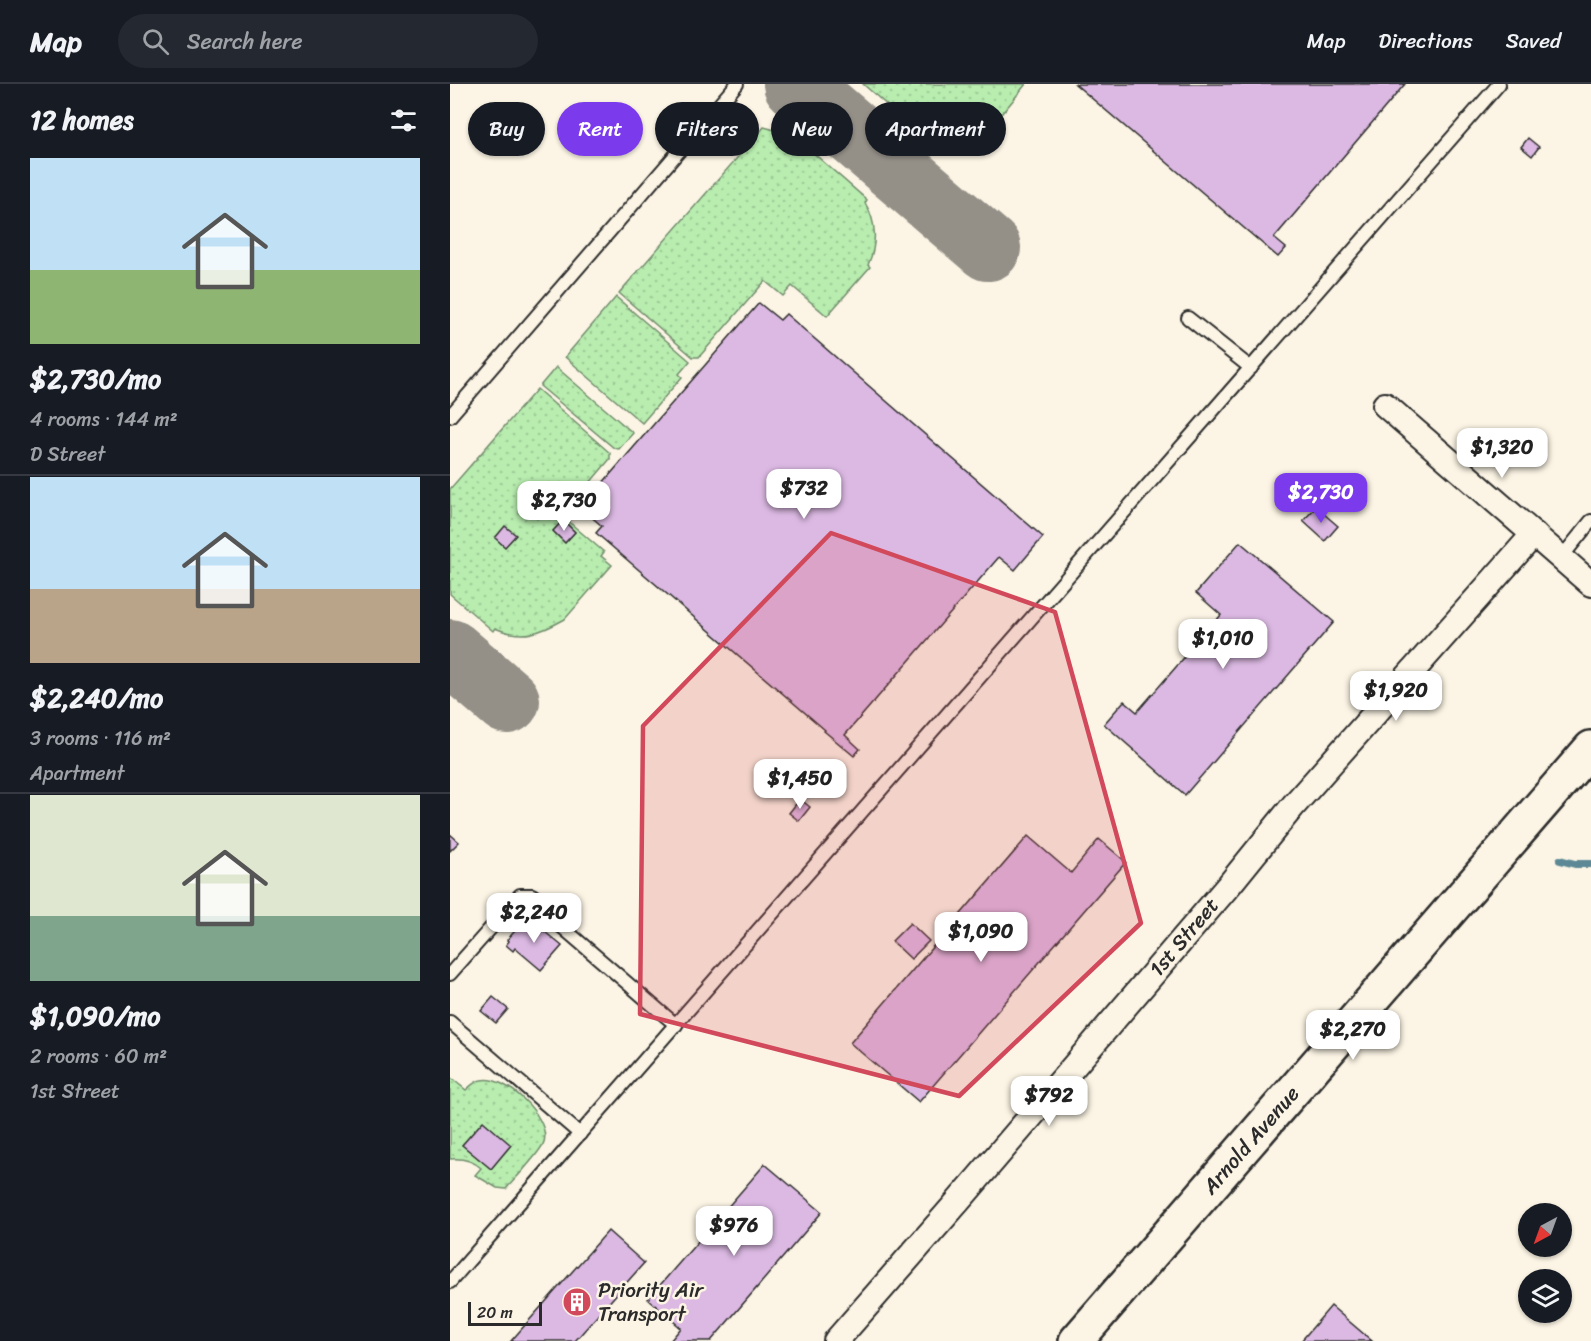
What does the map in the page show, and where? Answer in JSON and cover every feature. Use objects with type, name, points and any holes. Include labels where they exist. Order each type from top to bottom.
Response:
[{"type":"street","points":[[1385,405],[1591,584]]},
{"type":"street","name":"1st Street","points":[[836,1341],[1229,885],[1300,797],[1534,534]]},
{"type":"street","name":"Arnold Avenue","points":[[1076,1341],[1591,748]]},
{"type":"lane","points":[[450,416],[737,84]]},
{"type":"lane","points":[[450,1282],[1499,84]]},
{"type":"lane","points":[[1188,318],[1251,368]]},
{"type":"lane","points":[[1561,558],[1591,521]]},
{"type":"lane","points":[[450,974],[520,895],[532,895],[550,909],[562,927],[676,1025]]},
{"type":"lane","points":[[450,1022],[580,1134]]},
{"type":"highlighted area","points":[[831,533],[1055,612],[1141,923],[959,1096],[640,1014],[643,726]]},
{"type":"green space","points":[[863,84],[1026,84],[1006,109],[1006,102],[883,102]]},
{"type":"green space","points":[[764,127],[771,129],[771,156],[817,156],[867,200],[865,203],[874,226],[873,250],[868,265],[870,267],[827,316],[792,286],[783,296],[765,281],[699,357],[693,357],[619,293],[739,156],[759,156],[759,133]]},
{"type":"green space","points":[[616,297],[690,361],[679,374],[682,377],[642,423],[565,357]]},
{"type":"green space","points":[[556,367],[633,433],[619,449],[614,448],[540,386]]},
{"type":"green space","points":[[537,389],[610,453],[610,459],[562,516],[604,552],[601,556],[612,565],[565,619],[531,633],[514,634],[495,628],[493,631],[450,594],[450,489]],"holes":[[[563,521],[575,532],[565,543],[553,531]]]},
{"type":"green space","points":[[450,1077],[466,1090],[481,1080],[491,1080],[502,1084],[524,1100],[540,1121],[544,1132],[542,1147],[506,1189],[497,1188],[475,1175],[481,1168],[474,1163],[463,1159],[450,1159]]},
{"type":"building","points":[[1075,84],[1405,84],[1274,238],[1286,248],[1278,257]]},
{"type":"building","points":[[1528,138],[1539,147],[1532,156],[1521,147]]},
{"type":"building","points":[[759,303],[780,320],[786,314],[1043,537],[1015,570],[999,557],[845,735],[860,749],[854,756],[596,533],[602,526],[581,508]]},
{"type":"building","points":[[1316,507],[1338,526],[1325,541],[1303,521]]},
{"type":"building","points":[[563,520],[575,532],[565,543],[553,531]]},
{"type":"building","points":[[505,526],[516,535],[505,547],[495,538]]},
{"type":"building","points":[[1240,542],[1334,622],[1185,795],[1104,724],[1124,701],[1137,712],[1221,615],[1196,593]]},
{"type":"building","points":[[800,799],[810,807],[799,821],[789,813]]},
{"type":"building","points":[[450,834],[459,842],[450,851]]},
{"type":"building","points":[[1028,836],[1071,873],[1099,839],[1126,862],[919,1102],[850,1043]]},
{"type":"building","points":[[527,917],[562,946],[541,970],[515,948],[513,951],[506,945],[509,941],[507,940]]},
{"type":"building","points":[[910,923],[929,941],[911,959],[892,941]]},
{"type":"building","points":[[493,997],[508,1009],[496,1023],[481,1011]]},
{"type":"building","points":[[483,1121],[511,1145],[491,1169],[462,1145]]},
{"type":"building","points":[[765,1164],[822,1212],[711,1341],[670,1341],[681,1328],[648,1299]]},
{"type":"building","name":"Priority Air Transport","points":[[608,1231],[644,1263],[575,1341],[511,1341]]},
{"type":"building","points":[[1331,1306],[1372,1341],[1301,1341]]},
{"type":"waterway","points":[[1560,860],[1575,864],[1591,864]]},
{"type":"taxiway","points":[[796,84],[988,248]]},
{"type":"taxiway","points":[[450,652],[507,701]]},
{"type":"place","name":"Priority Air Transport","points":[[577,1302]]}]
